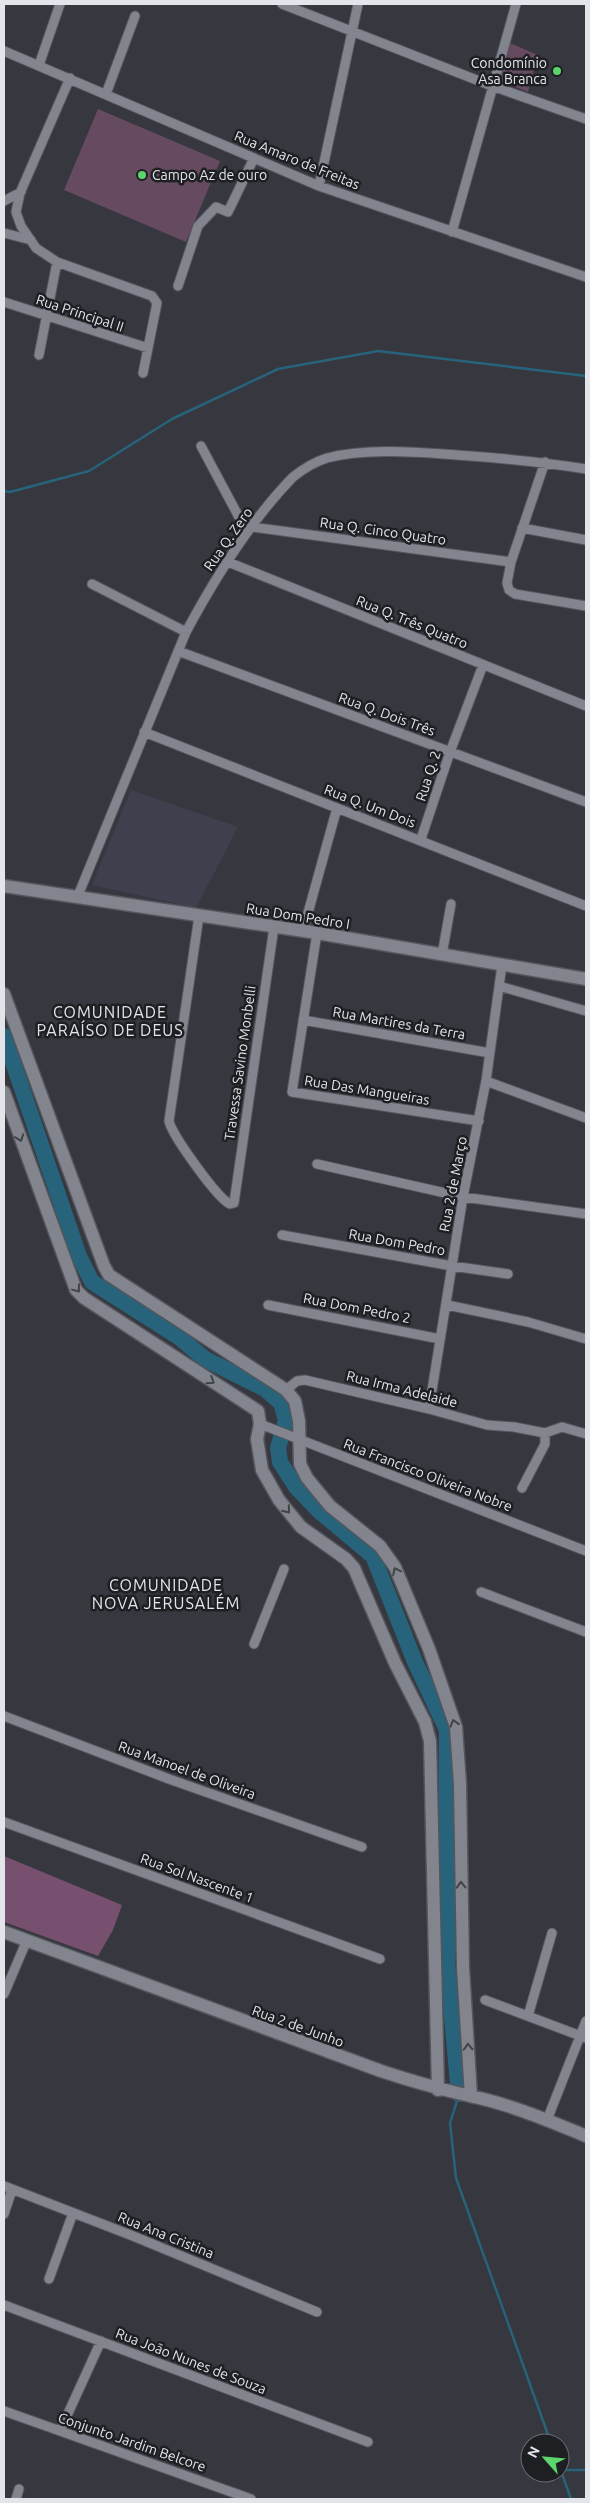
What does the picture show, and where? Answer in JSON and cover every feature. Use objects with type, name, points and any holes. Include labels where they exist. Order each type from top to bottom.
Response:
[{"type":"street","points":[[39,65],[60,4]]},
{"type":"street","points":[[282,4],[492,86],[586,119]]},
{"type":"street","points":[[319,186],[358,4]]},
{"type":"street","points":[[452,232],[516,4]]},
{"type":"street","points":[[106,94],[135,16]]},
{"type":"street","name":"Rua Amaro de Freitas","points":[[4,51],[319,186],[586,277]]},
{"type":"street","points":[[70,78],[21,192],[16,212],[21,226],[36,248],[57,262],[152,296],[157,303],[143,373]]},
{"type":"street","points":[[178,286],[198,226],[216,207],[228,212],[254,158]]},
{"type":"street","points":[[4,201],[21,192]]},
{"type":"street","points":[[4,233],[31,240]]},
{"type":"street","points":[[39,355],[57,262]]},
{"type":"street","name":"Rua Principal II","points":[[4,302],[46,317],[148,348]]},
{"type":"street","points":[[201,446],[237,513],[251,528]]},
{"type":"street","name":"Rua Q. Zero","points":[[77,898],[186,632],[204,599],[251,528],[280,490],[293,477],[302,470],[326,458],[351,454],[412,452],[546,462],[586,469]]},
{"type":"street","points":[[546,462],[510,562],[506,583],[511,592],[586,606]]},
{"type":"street","name":"Rua Q. Cinco Quatro","points":[[251,528],[510,562]]},
{"type":"street","points":[[522,528],[586,540]]},
{"type":"street","name":"Rua Q. Três Quatro","points":[[228,562],[586,706]]},
{"type":"street","points":[[92,584],[186,632]]},
{"type":"street","name":"Rua Q. Dois Três","points":[[178,651],[586,802]]},
{"type":"street","name":"Rua Q. 2","points":[[421,839],[482,665]]},
{"type":"street","name":"Rua Q. Um Dois","points":[[144,732],[421,839],[586,906]]},
{"type":"street","points":[[303,931],[337,808]]},
{"type":"street","name":"Rua Dom Pedro I","points":[[4,886],[317,933],[586,978]]},
{"type":"street","points":[[442,955],[450,904]]},
{"type":"street","name":"Travessa Savino Monbelli","points":[[199,916],[169,1121],[210,1186],[223,1200],[230,1204],[234,1203],[274,927]]},
{"type":"street","name":"Rua Das Mangueiras","points":[[317,933],[292,1092],[479,1121]]},
{"type":"street","name":"Rua 2 de Março","points":[[429,1408],[463,1197],[486,1081],[502,965]]},
{"type":"street","points":[[500,986],[586,1011]]},
{"type":"street","points":[[4,994],[104,1266],[109,1275],[286,1390],[295,1402],[299,1421],[294,1438],[300,1464],[316,1490],[330,1506],[380,1546],[395,1567],[429,1649],[456,1726],[460,1784],[463,1968],[471,2096]]},
{"type":"street","name":"Rua Martires da Terra","points":[[303,1020],[490,1052]]},
{"type":"street","points":[[486,1081],[586,1118]]},
{"type":"street","points":[[4,1092],[76,1290],[84,1298],[258,1411],[260,1424],[257,1440],[262,1470],[279,1500],[301,1528],[346,1559],[354,1568],[395,1663],[425,1722],[430,1741],[438,2090]]},
{"type":"street","points":[[317,1164],[463,1197],[586,1214]]},
{"type":"street","name":"Rua Dom Pedro","points":[[282,1234],[452,1266],[508,1274]]},
{"type":"street","name":"Rua Dom Pedro 2","points":[[268,1305],[440,1339]]},
{"type":"street","points":[[447,1305],[528,1322],[586,1339]]},
{"type":"street","name":"Rua Irma Adelaide","points":[[286,1390],[297,1381],[305,1380],[429,1408],[486,1425],[514,1427],[545,1433]]},
{"type":"street","name":"Rua Francisco Oliveira Nobre","points":[[260,1424],[586,1551]]},
{"type":"street","points":[[522,1488],[545,1444],[545,1433],[562,1427],[586,1434]]},
{"type":"street","points":[[254,1644],[284,1569]]},
{"type":"street","points":[[481,1592],[586,1632]]},
{"type":"street","name":"Rua Manoel de Oliveira","points":[[4,1716],[169,1779],[362,1847]]},
{"type":"street","name":"Rua Sol Nascente 1","points":[[4,1822],[380,1959]]},
{"type":"street","name":"Rua 2 de Junho","points":[[4,1932],[267,2031],[438,2090],[471,2096],[547,2120],[586,2136]]},
{"type":"street","points":[[528,2016],[552,1933]]},
{"type":"street","points":[[4,1994],[27,1940]]},
{"type":"street","points":[[484,2000],[583,2037]]},
{"type":"street","points":[[547,2120],[583,2037],[586,2021]]},
{"type":"street","points":[[4,2214],[8,2188]]},
{"type":"street","name":"Rua Ana Cristina","points":[[8,2188],[317,2312]]},
{"type":"street","points":[[49,2279],[73,2213]]},
{"type":"street","name":"Rua João Nunes de Souza","points":[[4,2305],[368,2442]]},
{"type":"street","points":[[60,2431],[101,2341]]},
{"type":"street","name":"Conjunto Jardim Belcore","points":[[4,2411],[251,2499]]},
{"type":"street","points":[[16,2499],[20,2489]]},
{"type":"shaded area","points":[[510,43],[538,55],[528,92],[498,80]]},
{"type":"shaded area","name":"Campo Az de ouro","points":[[98,109],[220,161],[186,242],[64,190]]},
{"type":"shaded area","points":[[131,790],[238,827],[196,908],[92,885]]},
{"type":"shaded area","points":[[4,1856],[122,1905],[113,1930],[98,1956],[4,1922]]},
{"type":"waterway","points":[[4,491],[10,492],[89,471],[172,419],[278,369],[378,351],[586,376]]},
{"type":"waterway","points":[[4,1036],[79,1256],[92,1282],[180,1338],[205,1359],[265,1389],[281,1403],[286,1420],[278,1448],[280,1462],[296,1487],[319,1511],[373,1556],[415,1662],[447,1730],[446,1840],[449,1894],[447,1963],[459,2094]]},
{"type":"waterway","points":[[458,2098],[450,2123],[456,2178],[547,2433]]},
{"type":"waterway","points":[[570,2470],[586,2470]]},
{"type":"waterway","points":[[565,2483],[571,2499]]},
{"type":"place","name":"Condomínio Asa Branca","points":[[557,71]]},
{"type":"place","name":"Campo Az de ouro","points":[[142,175]]},
{"type":"district","name":"COMUNIDADE PARAÍSO DE DEUS","points":[[110,1021]]},
{"type":"district","name":"COMUNIDADE NOVA JERUSALÉM","points":[[166,1594]]}]
